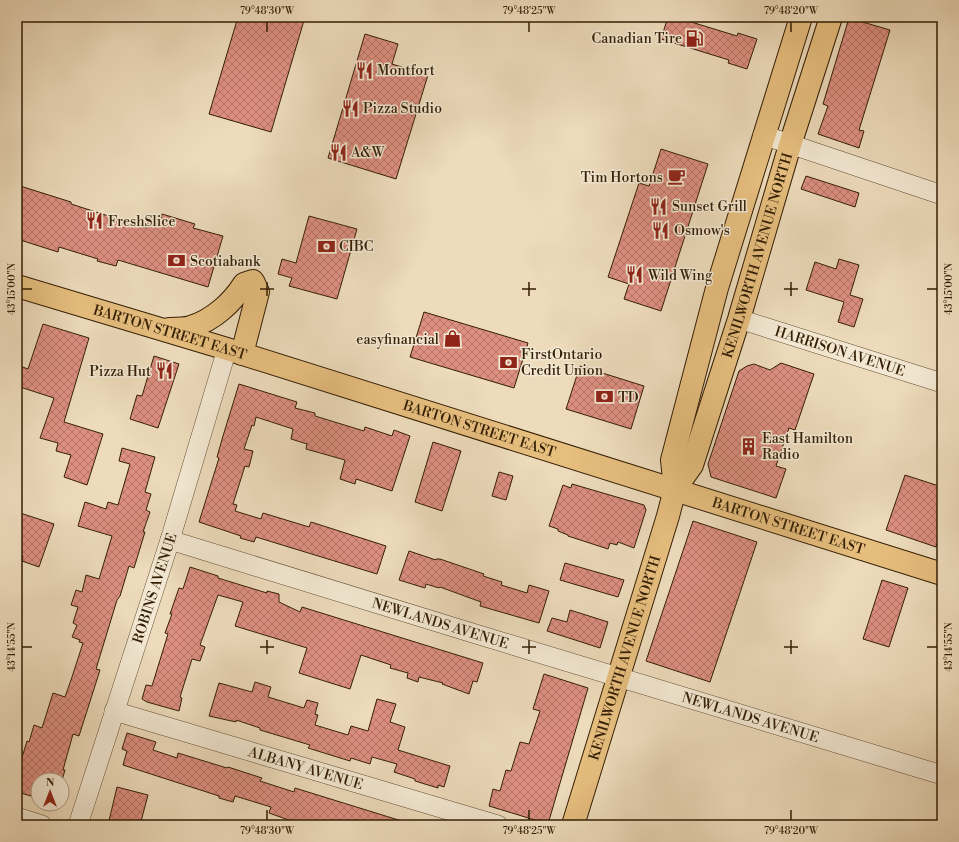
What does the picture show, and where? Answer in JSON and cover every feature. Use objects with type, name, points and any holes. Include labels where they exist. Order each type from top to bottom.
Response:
[{"type":"main road","name":"KENILWORTH AVENUE NORTH","points":[[573,825],[668,516],[674,490],[672,460],[716,288],[801,17]]},
{"type":"main road","name":"KENILWORTH AVENUE NORTH","points":[[674,490],[692,465],[739,319],[790,145],[831,17]]},
{"type":"main road","points":[[162,330],[190,328],[210,320],[237,295],[244,284],[252,281],[258,292],[234,351]]},
{"type":"main road","name":"BARTON STREET EAST","points":[[17,286],[234,351],[942,574]]},
{"type":"street","points":[[763,135],[942,195]]},
{"type":"street","name":"HARRISON AVENUE","points":[[739,319],[942,383]]},
{"type":"street","name":"ROBINS AVENUE","points":[[78,825],[170,540],[234,351]]},
{"type":"street","name":"NEWLANDS AVENUE","points":[[170,540],[942,775]]},
{"type":"street","name":"ALBANY AVENUE","points":[[114,711],[498,825]]},
{"type":"street","points":[[17,818],[42,825]]},
{"type":"building","points":[[238,17],[305,17],[271,132],[209,114]]},
{"type":"building","points":[[668,17],[675,17],[737,36],[738,33],[757,39],[747,69],[728,63],[729,60],[661,39]]},
{"type":"building","points":[[849,18],[890,30],[859,130],[864,131],[859,148],[818,134],[828,106],[823,104]]},
{"type":"building","points":[[365,34],[398,44],[392,64],[428,75],[396,179],[328,158]]},
{"type":"building","points":[[661,149],[708,164],[661,311],[624,299],[629,284],[608,277],[639,183],[649,186]]},
{"type":"building","points":[[806,176],[859,193],[855,207],[801,189]]},
{"type":"building","points":[[17,185],[146,228],[150,215],[161,218],[162,214],[195,224],[193,228],[223,236],[208,287],[118,260],[116,266],[97,261],[98,259],[59,247],[58,252],[17,239]]},
{"type":"building","name":"CIBC","points":[[309,216],[357,229],[337,299],[289,286],[292,278],[278,274],[282,259],[296,263]]},
{"type":"building","points":[[839,259],[859,265],[850,295],[863,299],[854,327],[838,322],[844,302],[806,290],[815,262],[836,269]]},
{"type":"building","points":[[424,312],[528,343],[514,388],[410,357]]},
{"type":"building","points":[[43,324],[89,338],[64,422],[103,434],[87,485],[64,477],[71,455],[56,451],[58,443],[40,438],[54,398],[17,386],[17,365],[28,369]]},
{"type":"building","points":[[154,356],[179,364],[158,428],[130,419],[137,395],[142,396]]},
{"type":"building","points":[[781,363],[814,374],[795,430],[789,428],[776,466],[786,469],[776,498],[711,477],[708,464],[739,371],[754,364],[770,370]]},
{"type":"building","name":"TD","points":[[580,366],[644,386],[631,429],[566,409]]},
{"type":"building","points":[[239,384],[297,402],[295,408],[315,413],[315,416],[364,431],[365,427],[392,436],[394,430],[410,436],[392,491],[356,479],[355,484],[340,479],[345,460],[306,449],[307,444],[291,439],[293,429],[256,417],[254,426],[252,425],[244,449],[253,451],[249,467],[245,466],[233,504],[237,505],[235,511],[261,519],[263,513],[309,527],[311,522],[386,546],[377,574],[256,537],[254,542],[240,538],[241,536],[199,522],[219,458],[217,457]]},
{"type":"building","points":[[433,442],[461,451],[442,511],[415,502]]},
{"type":"building","points":[[122,448],[155,457],[145,492],[151,494],[146,510],[150,512],[143,532],[145,532],[134,568],[129,566],[120,596],[117,600],[96,669],[100,670],[79,736],[73,734],[63,770],[65,770],[64,772],[30,772],[30,796],[17,792],[17,774],[27,741],[29,742],[34,725],[42,728],[53,693],[65,697],[83,643],[72,637],[77,625],[73,623],[78,607],[71,605],[76,590],[82,592],[86,575],[99,579],[112,536],[78,526],[85,502],[106,509],[108,502],[118,505],[130,464],[119,461]]},
{"type":"building","points":[[499,472],[513,476],[506,500],[492,496]]},
{"type":"building","points":[[905,475],[942,487],[942,507],[938,520],[942,521],[942,530],[936,547],[886,530]]},
{"type":"building","points":[[572,484],[644,505],[646,510],[634,548],[618,542],[617,545],[610,543],[608,549],[568,536],[558,531],[558,529],[549,526],[563,485],[571,488]]},
{"type":"building","points":[[17,512],[54,524],[39,567],[22,561],[23,556],[17,555]]},
{"type":"building","points":[[693,521],[757,542],[710,682],[646,661]]},
{"type":"building","points":[[409,551],[436,560],[440,559],[484,574],[483,576],[502,582],[501,585],[527,593],[529,585],[549,591],[539,623],[480,606],[481,602],[440,587],[426,584],[425,588],[399,580]]},
{"type":"building","points":[[565,563],[624,580],[618,597],[560,580]]},
{"type":"building","points":[[190,567],[218,576],[218,578],[267,593],[267,591],[279,594],[279,602],[300,612],[302,607],[483,663],[477,682],[473,681],[469,694],[442,684],[443,683],[419,677],[418,682],[407,678],[408,673],[390,668],[391,665],[361,655],[350,689],[299,673],[307,648],[235,626],[243,602],[218,595],[200,645],[205,647],[200,661],[192,659],[180,697],[182,698],[179,711],[147,702],[142,699],[146,685],[152,686],[168,634],[165,633],[172,614],[170,614],[179,588],[183,589]]},
{"type":"building","points":[[882,580],[908,588],[889,647],[863,639]]},
{"type":"building","points":[[570,610],[608,622],[600,648],[547,631],[552,618],[567,622]]},
{"type":"building","points":[[544,674],[588,688],[548,824],[489,806],[493,789],[500,791],[506,770],[511,771],[520,742],[529,744],[540,711],[533,709]]},
{"type":"building","points":[[255,682],[271,687],[268,697],[304,708],[307,700],[318,703],[315,714],[318,715],[315,725],[348,735],[351,726],[368,731],[377,699],[396,704],[390,722],[405,727],[398,750],[450,766],[444,787],[438,785],[438,788],[415,781],[415,779],[394,772],[397,764],[372,757],[370,764],[351,758],[350,761],[308,748],[310,745],[260,730],[260,728],[236,720],[236,722],[209,716],[219,683],[252,692]]},
{"type":"building","points":[[127,733],[156,742],[153,750],[177,758],[178,753],[227,768],[228,767],[262,778],[260,781],[294,792],[295,788],[405,822],[404,825],[303,825],[269,813],[271,807],[235,796],[233,802],[219,798],[219,796],[123,765],[127,751],[122,749]]},
{"type":"building","points":[[117,787],[148,795],[140,825],[108,825]]},
{"type":"place","name":"Canadian Tire","points":[[695,38]]},
{"type":"place","name":"Montfort","points":[[364,70]]},
{"type":"place","name":"Pizza Studio","points":[[350,108]]},
{"type":"place","name":"A&W","points":[[338,152]]},
{"type":"place","name":"Tim Hortons","points":[[676,177]]},
{"type":"place","name":"Sunset Grill","points":[[659,206]]},
{"type":"place","name":"FreshSlice","points":[[95,221]]},
{"type":"place","name":"Osmow's","points":[[661,230]]},
{"type":"place","name":"CIBC","points":[[326,246]]},
{"type":"place","name":"Scotiabank","points":[[177,261]]},
{"type":"place","name":"Wild Wing","points":[[635,275]]},
{"type":"place","name":"easyfinancial","points":[[452,339]]},
{"type":"place","name":"FirstOntario Credit Union","points":[[508,362]]},
{"type":"place","name":"Pizza Hut","points":[[164,371]]},
{"type":"place","name":"TD","points":[[605,397]]},
{"type":"place","name":"East Hamilton Radio","points":[[749,446]]}]
